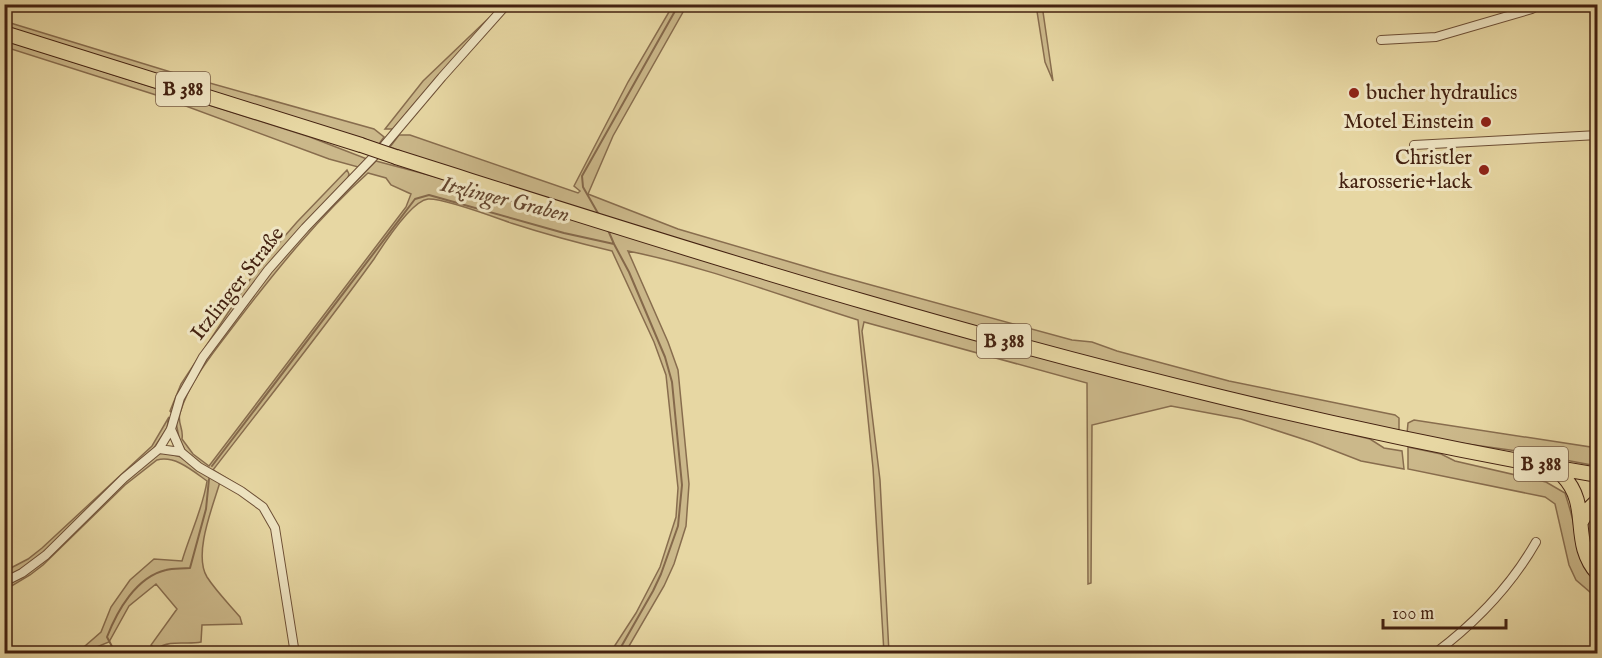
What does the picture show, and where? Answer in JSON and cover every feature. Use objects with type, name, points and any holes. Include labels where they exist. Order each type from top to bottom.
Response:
[{"type":"main road","name":"B 388","points":[[4,33],[639,234],[861,301],[1123,372],[1449,449],[1483,460],[1598,484]]},
{"type":"main road","name":"B 388","points":[[1449,449],[1484,453],[1598,475]]},
{"type":"main road","name":"B 388","points":[[1563,476],[1575,493],[1581,522],[1582,547],[1598,574]]},
{"type":"main road","points":[[1581,522],[1587,511],[1598,500]]},
{"type":"street","name":"Itzlinger Straße","points":[[4,582],[22,573],[46,555],[124,478],[159,449],[171,429],[177,407],[203,357],[268,270],[382,148],[441,76],[507,4]]},
{"type":"street","points":[[1381,40],[1436,37],[1532,9],[1541,4]]},
{"type":"street","points":[[1414,145],[1598,135]]},
{"type":"street","points":[[171,429],[182,452],[199,466],[263,507],[275,528],[295,654]]},
{"type":"street","points":[[159,449],[182,452]]},
{"type":"street","points":[[1434,654],[1479,617],[1528,556],[1536,542]]},
{"type":"shaded area","points":[[673,5],[687,5],[613,136],[588,194],[678,229],[831,274],[1072,340],[1092,342],[1117,351],[1229,381],[1395,415],[1399,418],[1399,433],[1083,357],[770,269],[401,153],[390,147],[399,135],[410,135],[578,193],[580,191],[574,186],[628,82]]},
{"type":"shaded area","points":[[1036,5],[1042,5],[1053,81],[1045,62]]},
{"type":"shaded area","points":[[492,15],[394,129],[385,129],[423,81]]},
{"type":"shaded area","points":[[4,21],[174,73],[374,129],[384,137],[379,144],[365,139],[363,141],[5,28]]},
{"type":"shaded area","points":[[4,40],[310,137],[367,159],[358,167],[329,159],[156,95],[5,47]]},
{"type":"shaded area","points":[[376,161],[440,178],[903,320],[1097,372],[1370,439],[1384,448],[1402,451],[1404,469],[1361,461],[1241,419],[1171,406],[1092,425],[1091,583],[1088,584],[1087,383],[864,322],[862,331],[880,480],[889,653],[884,653],[873,468],[858,320],[715,274],[628,251],[678,370],[689,484],[686,526],[674,564],[664,586],[625,653],[610,653],[636,613],[660,567],[676,517],[678,488],[666,375],[654,342],[612,251],[536,231],[445,201],[428,199],[421,202],[398,224],[374,259],[213,470],[246,490],[197,462],[186,452],[180,442],[176,423],[186,390],[214,347],[282,257]],"holes":[[[368,173],[386,178],[391,185],[411,194],[406,207],[209,466],[193,454],[182,439],[179,420],[185,400],[197,376],[268,281],[333,207]]]},
{"type":"shaded area","points":[[347,170],[348,178],[254,284],[172,413],[170,411],[181,384],[258,267]]},
{"type":"shaded area","points":[[169,417],[167,428],[152,451],[37,559],[5,579],[5,571],[28,559],[42,548],[152,446]]},
{"type":"shaded area","points":[[1414,420],[1597,448],[1597,466],[1407,434],[1408,423]]},
{"type":"shaded area","points":[[1408,447],[1441,454],[1455,461],[1546,482],[1565,493],[1579,554],[1590,575],[1597,582],[1597,598],[1576,580],[1569,565],[1555,504],[1545,497],[1408,469]]},
{"type":"shaded area","points":[[163,452],[181,457],[220,482],[203,543],[203,567],[207,577],[240,617],[242,624],[202,625],[201,642],[173,643],[156,649],[151,645],[177,609],[156,584],[129,606],[109,642],[77,653],[101,632],[111,607],[130,580],[154,559],[182,561],[207,481],[177,462],[157,460],[125,485],[43,565],[5,590],[5,584],[90,515],[154,455]]},
{"type":"shaded area","points":[[1597,510],[1597,566],[1588,544],[1587,531],[1591,517]]},
{"type":"waterway","name":"Itzlinger Graben","points":[[599,215],[583,187],[582,176],[679,4]]},
{"type":"waterway","name":"Itzlinger Graben","points":[[212,466],[415,199],[429,195],[564,233],[614,244],[608,230]]},
{"type":"waterway","points":[[614,244],[629,272],[665,357],[672,382],[682,485],[678,526],[661,574],[617,654]]},
{"type":"waterway","name":"Itzlinger Graben","points":[[116,654],[107,637],[129,596],[155,574],[169,569],[190,568],[206,509],[209,479]]},
{"type":"place","name":"bucher hydraulics","points":[[1354,93]]},
{"type":"place","name":"Motel Einstein","points":[[1486,122]]},
{"type":"place","name":"Christler karosserie+lack","points":[[1484,170]]}]
